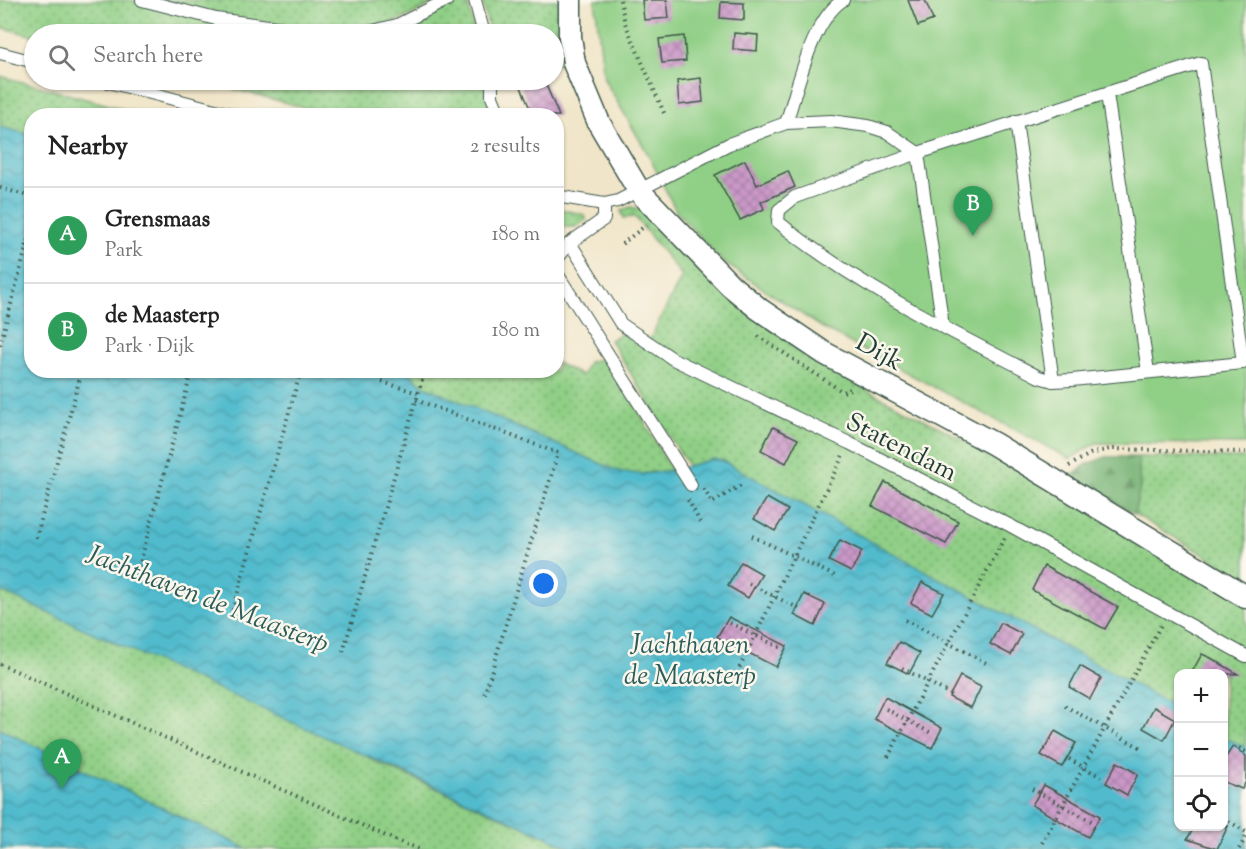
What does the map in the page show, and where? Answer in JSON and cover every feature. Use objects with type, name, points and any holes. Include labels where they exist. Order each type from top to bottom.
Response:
[{"type":"street","name":"Dijk","points":[[570,0],[570,37],[574,63],[599,123],[639,191],[730,285],[768,316],[824,353],[994,444],[1246,597]]},
{"type":"lane","points":[[142,0],[216,18],[258,24]]},
{"type":"lane","points":[[400,24],[447,0]]},
{"type":"lane","points":[[475,0],[481,24]]},
{"type":"lane","points":[[786,123],[827,4],[843,0]]},
{"type":"lane","points":[[0,53],[24,59]]},
{"type":"lane","points":[[1201,63],[1243,363],[1053,381],[1039,377],[872,289],[778,222],[779,210],[795,197],[1016,121],[1201,63]]},
{"type":"lane","points":[[139,90],[208,108]]},
{"type":"lane","points":[[492,90],[497,108]]},
{"type":"lane","points":[[1107,94],[1148,372]]},
{"type":"lane","points":[[564,197],[604,204],[618,201],[729,144],[786,123],[831,121],[868,126],[887,132],[918,153],[944,327]]},
{"type":"lane","points":[[1016,121],[1053,381]]},
{"type":"lane","points":[[564,250],[570,243],[604,219],[604,204]]},
{"type":"lane","name":"Statendam","points":[[570,243],[621,324],[673,359],[849,443],[1011,526],[1246,656]]},
{"type":"lane","points":[[564,286],[691,484]]},
{"type":"path","points":[[620,0],[625,23],[664,115]]},
{"type":"path","points":[[0,188],[24,195]]},
{"type":"path","points":[[622,244],[661,214]]},
{"type":"path","points":[[0,345],[24,256]]},
{"type":"path","points":[[36,538],[80,378]]},
{"type":"path","points":[[138,567],[190,378]]},
{"type":"path","points":[[231,616],[299,378]]},
{"type":"path","points":[[343,652],[422,378]]},
{"type":"path","points":[[382,382],[418,393]]},
{"type":"path","points":[[416,400],[558,453],[484,696]]},
{"type":"path","points":[[737,673],[849,443]]},
{"type":"path","points":[[1054,481],[1067,467],[1082,458],[1110,449],[1246,452]]},
{"type":"path","points":[[712,503],[741,485]]},
{"type":"path","points":[[888,756],[1011,526]]},
{"type":"path","points":[[752,536],[837,577]]},
{"type":"path","points":[[749,584],[800,609]]},
{"type":"path","points":[[1042,843],[1168,613]]},
{"type":"path","points":[[905,620],[990,665]]},
{"type":"path","points":[[730,623],[781,648]]},
{"type":"path","points":[[0,663],[419,849]]},
{"type":"path","points":[[902,668],[951,694]]},
{"type":"path","points":[[1065,706],[1143,749]]},
{"type":"path","points":[[886,709],[933,734]]},
{"type":"path","points":[[1239,748],[1246,752]]},
{"type":"path","points":[[1069,759],[1101,777]]},
{"type":"path","points":[[1032,789],[1093,822]]},
{"type":"path","points":[[1228,821],[1246,832]]},
{"type":"path","points":[[1239,849],[1246,837]]},
{"type":"green space","points":[[0,0],[130,0],[250,24],[24,24],[24,33],[0,27]]},
{"type":"green space","points":[[154,0],[439,0],[389,24],[263,24]]},
{"type":"green space","points":[[482,0],[560,0],[558,24],[488,24]]},
{"type":"green space","points":[[595,0],[1246,0],[1246,444],[1096,443],[1070,459],[826,330],[723,262],[676,211],[648,154],[604,79]]},
{"type":"green space","points":[[459,1],[468,5],[473,24],[405,24]]},
{"type":"green space","points":[[0,76],[24,82],[24,90],[52,90],[120,108],[24,108],[24,133],[0,127]]},
{"type":"green space","points":[[237,90],[489,90],[493,108],[306,108]]},
{"type":"green space","points":[[630,207],[641,209],[730,299],[863,384],[859,386],[978,447],[1246,601],[1246,747],[1228,740],[1228,669],[1174,669],[1174,708],[713,459],[688,466],[610,340],[621,334],[649,341],[682,276],[635,217],[624,218],[621,211]]},
{"type":"green space","points":[[564,210],[585,215],[586,220],[576,227],[564,227]]},
{"type":"green space","points":[[602,358],[615,369],[671,470],[634,475],[615,470],[424,386],[415,378],[564,378],[564,367],[582,376],[588,362]]},
{"type":"green space","points":[[1106,457],[1138,457],[1140,487],[1134,514],[1070,476],[1086,465]]},
{"type":"green space","points":[[1138,457],[1246,458],[1246,579],[1134,514],[1140,487]]},
{"type":"green space","points":[[0,591],[360,752],[376,762],[574,849],[247,849],[0,729]]},
{"type":"water","name":"Jachthaven de Maasterp","points":[[0,127],[24,133],[24,378],[415,378],[424,386],[615,470],[627,473],[652,473],[713,459],[723,461],[1170,704],[1174,708],[1174,831],[1228,831],[1228,740],[1246,747],[1246,849],[574,849],[0,591]]},
{"type":"water","points":[[0,729],[247,849],[0,849]]},
{"type":"building","points":[[642,0],[667,0],[669,18],[644,20]]},
{"type":"building","points":[[908,0],[925,0],[933,20],[918,26]]},
{"type":"building","points":[[721,2],[744,3],[744,20],[720,18]]},
{"type":"building","points":[[734,33],[758,35],[757,51],[733,49]]},
{"type":"building","points":[[684,36],[686,61],[662,63],[659,39]]},
{"type":"building","points":[[701,78],[703,102],[679,105],[677,81]]},
{"type":"building","points":[[522,90],[548,90],[556,108],[530,108]]},
{"type":"building","points":[[745,160],[757,185],[788,171],[795,187],[761,202],[764,209],[740,220],[715,175]]},
{"type":"building","points":[[773,427],[798,439],[786,463],[761,450]]},
{"type":"building","points":[[885,482],[958,521],[946,544],[872,506]]},
{"type":"building","points":[[767,498],[788,510],[775,531],[754,519]]},
{"type":"building","points":[[840,540],[862,551],[851,572],[829,561]]},
{"type":"building","points":[[741,562],[762,574],[748,598],[728,586]]},
{"type":"building","points":[[1044,566],[1118,607],[1105,629],[1032,590]]},
{"type":"building","points":[[922,582],[944,593],[932,614],[911,603]]},
{"type":"building","points":[[804,594],[825,604],[815,626],[794,615]]},
{"type":"building","points":[[729,617],[787,646],[776,667],[717,637]]},
{"type":"building","points":[[1001,623],[1022,634],[1011,655],[990,644]]},
{"type":"building","points":[[899,642],[920,653],[909,674],[887,663]]},
{"type":"building","points":[[1202,654],[1238,674],[1228,674],[1228,669],[1194,669]]},
{"type":"building","points":[[1080,666],[1101,678],[1090,699],[1069,687]]},
{"type":"building","points":[[960,676],[981,687],[971,708],[949,697]]},
{"type":"building","points":[[885,697],[942,728],[932,748],[874,719]]},
{"type":"building","points":[[1154,707],[1174,718],[1164,740],[1143,728]]},
{"type":"building","points":[[1055,731],[1076,743],[1062,767],[1041,755]]},
{"type":"building","points":[[1233,746],[1246,756],[1246,781],[1242,789],[1228,784],[1228,754]]},
{"type":"building","points":[[1117,762],[1138,774],[1127,795],[1106,783]]},
{"type":"building","points":[[1044,785],[1100,816],[1088,837],[1032,805]]},
{"type":"building","points":[[1192,831],[1226,831],[1217,849],[1187,839]]},
{"type":"place","name":"de Maasterp","points":[[973,236]]},
{"type":"place","name":"Grensmaas","points":[[62,789]]}]
